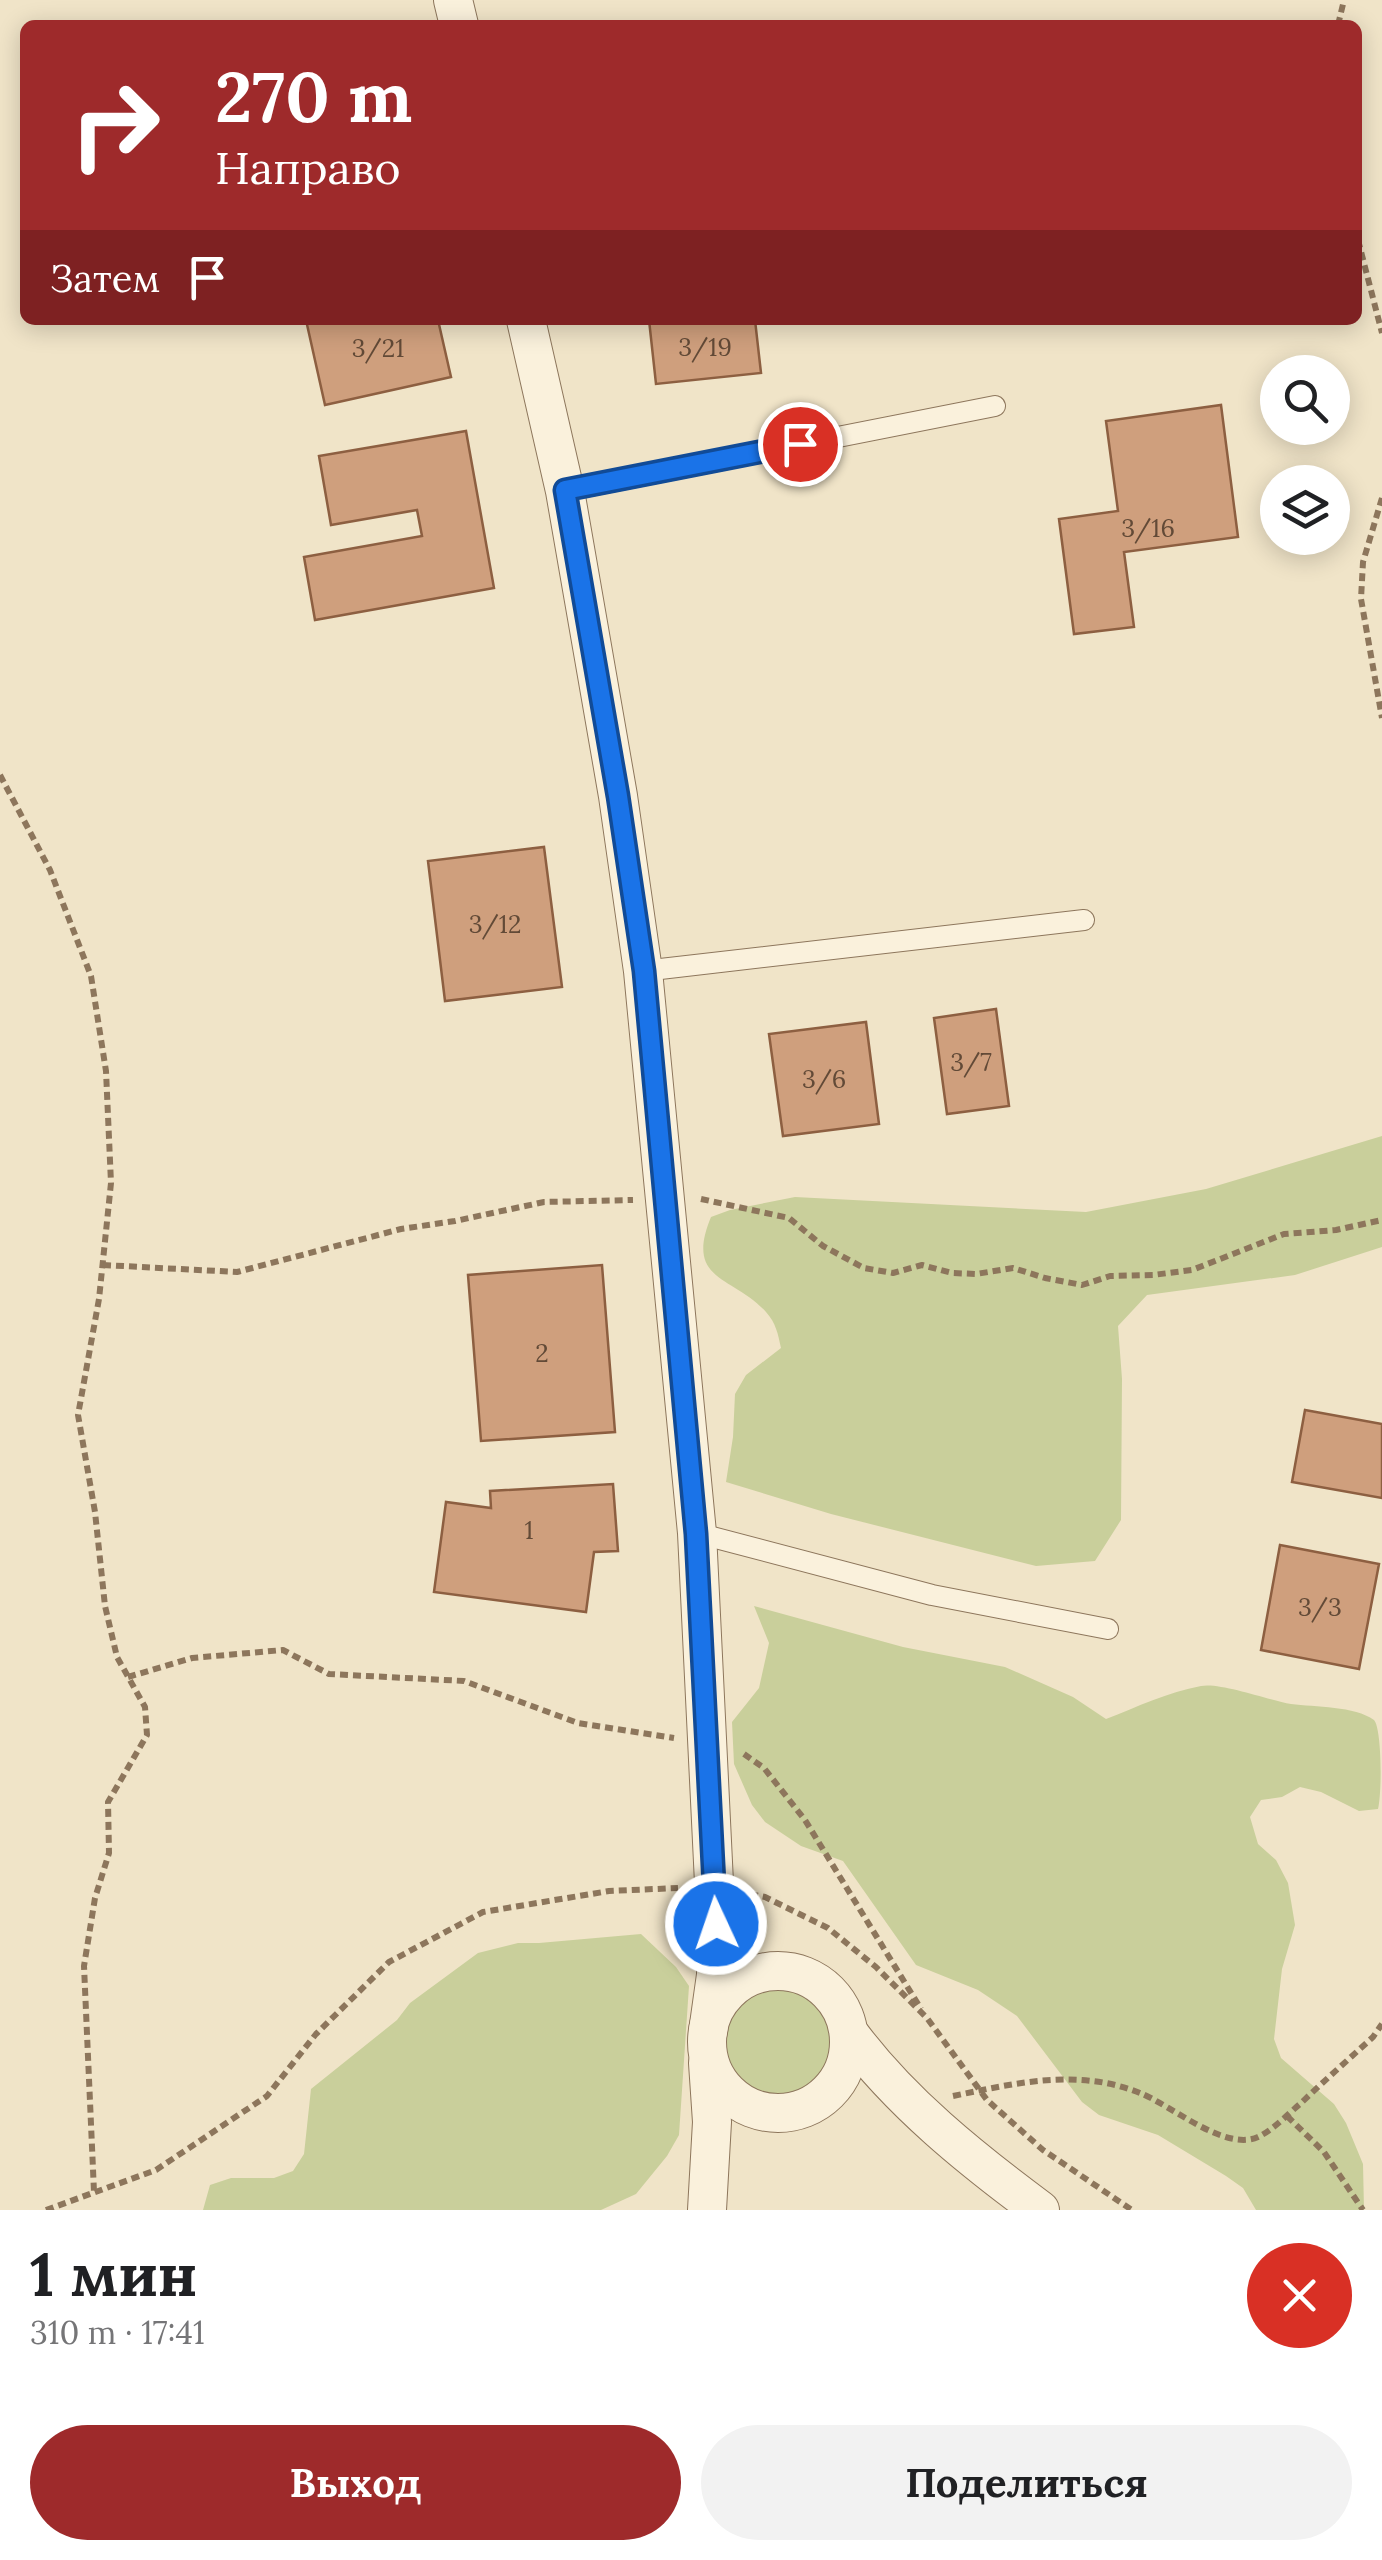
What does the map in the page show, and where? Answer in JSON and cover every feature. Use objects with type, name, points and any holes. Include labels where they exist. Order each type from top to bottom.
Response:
[{"type":"street","points":[[527,325],[565,490],[644,971],[696,1534],[716,1924],[716,1975],[708,2041],[712,2122],[707,2208]]},
{"type":"street","points":[[716,1924],[755,1962],[798,1974],[825,1989],[867,2058],[920,2112],[1040,2210]]},
{"type":"street","points":[[778,1971],[740,1982],[724,1995],[714,2012],[708,2041],[713,2071],[724,2088],[739,2102],[778,2113],[845,2095],[920,2112]]},
{"type":"street","points":[[816,2102],[832,2089],[843,2072],[849,2032]]},
{"type":"street","points":[[707,2208],[720,2165],[734,2144],[778,2113]]},
{"type":"lane","points":[[565,490],[995,406]]},
{"type":"lane","points":[[644,971],[1084,920]]},
{"type":"lane","points":[[696,1534],[932,1595],[1108,1629]]},
{"type":"path","points":[[1362,256],[1382,333]]},
{"type":"path","points":[[1382,498],[1363,562],[1361,600],[1382,718]]},
{"type":"path","points":[[0,776],[50,870],[91,976],[106,1070],[111,1183],[99,1299],[78,1416],[95,1512],[105,1606],[117,1657],[145,1707],[146,1735],[108,1802],[109,1853],[95,1898],[84,1966],[94,2192]]},
{"type":"path","points":[[103,1265],[238,1272],[401,1229],[544,1202],[701,1199],[789,1218],[823,1246],[864,1268],[894,1273],[922,1265],[976,1274],[1012,1268],[1082,1285],[1110,1276],[1192,1270],[1284,1234],[1336,1230],[1382,1220]]},
{"type":"path","points":[[128,1676],[192,1658],[283,1650],[329,1674],[464,1681],[578,1723],[668,1738],[706,1740],[738,1749],[764,1768],[805,1820],[927,2018],[987,2100],[1043,2150],[1132,2210]]},
{"type":"path","points":[[46,2210],[156,2170],[267,2096],[316,2034],[389,1962],[483,1912],[609,1891],[714,1886],[765,1897],[828,1928],[876,1967],[927,2018]]},
{"type":"path","points":[[920,2112],[980,2090],[1062,2078],[1100,2081],[1141,2094],[1214,2132],[1238,2140],[1258,2137],[1374,2037],[1382,2024]]},
{"type":"path","points":[[1286,2116],[1324,2152],[1362,2210]]},
{"type":"green space","points":[[1382,1136],[1382,1247],[1295,1275],[1147,1295],[1118,1326],[1122,1379],[1121,1520],[1095,1561],[1036,1566],[831,1514],[726,1482],[735,1394],[746,1375],[781,1348],[766,1312],[708,1266],[704,1238],[711,1217],[795,1197],[1086,1212],[1206,1189]]},
{"type":"green space","points":[[754,1606],[903,1647],[1005,1667],[1073,1697],[1106,1719],[1177,1692],[1209,1685],[1291,1704],[1346,1710],[1374,1720],[1379,1736],[1378,1809],[1359,1811],[1321,1792],[1300,1787],[1282,1797],[1261,1800],[1250,1817],[1258,1844],[1276,1860],[1288,1883],[1295,1925],[1282,1969],[1274,2039],[1281,2058],[1334,2104],[1346,2123],[1363,2164],[1364,2210],[1256,2210],[1243,2188],[1226,2176],[1158,2135],[1099,2115],[1082,2102],[1017,2016],[978,1990],[916,1965],[843,1861],[801,1846],[765,1822],[752,1805],[734,1764],[732,1722],[759,1688],[769,1643]]},
{"type":"green space","points":[[641,1934],[676,1967],[689,1986],[679,2135],[636,2194],[601,2210],[203,2210],[210,2185],[231,2178],[274,2178],[293,2171],[304,2154],[311,2089],[397,2020],[410,2003],[478,1953],[518,1943]]},
{"type":"green space","points":[[776,1986],[797,1990],[815,2002],[827,2020],[831,2041],[827,2062],[815,2080],[797,2092],[776,2096],[755,2092],[737,2080],[725,2062],[721,2041],[725,2020],[737,2002],[755,1990]]},
{"type":"building","points":[[307,325],[439,325],[451,377],[325,405]]},
{"type":"building","points":[[650,325],[756,325],[761,373],[656,384]]},
{"type":"building","points":[[1221,405],[1238,537],[1124,552],[1134,627],[1074,634],[1059,519],[1118,511],[1106,421]]},
{"type":"building","points":[[466,431],[494,588],[315,620],[304,557],[422,536],[417,510],[331,525],[319,456]]},
{"type":"building","points":[[544,847],[562,987],[445,1001],[428,861]]},
{"type":"building","points":[[996,1009],[1009,1106],[947,1114],[934,1018]]},
{"type":"building","points":[[866,1022],[879,1124],[783,1136],[769,1034]]},
{"type":"building","points":[[602,1265],[615,1432],[481,1441],[468,1275]]},
{"type":"building","points":[[1305,1410],[1382,1424],[1382,1498],[1292,1482]]},
{"type":"building","points":[[613,1484],[618,1551],[594,1552],[586,1612],[434,1592],[446,1502],[491,1508],[490,1491]]},
{"type":"building","points":[[1280,1545],[1379,1564],[1359,1669],[1261,1650]]},
{"type":"route","points":[[716,1924],[696,1534],[644,971],[565,490],[800,444]]}]
